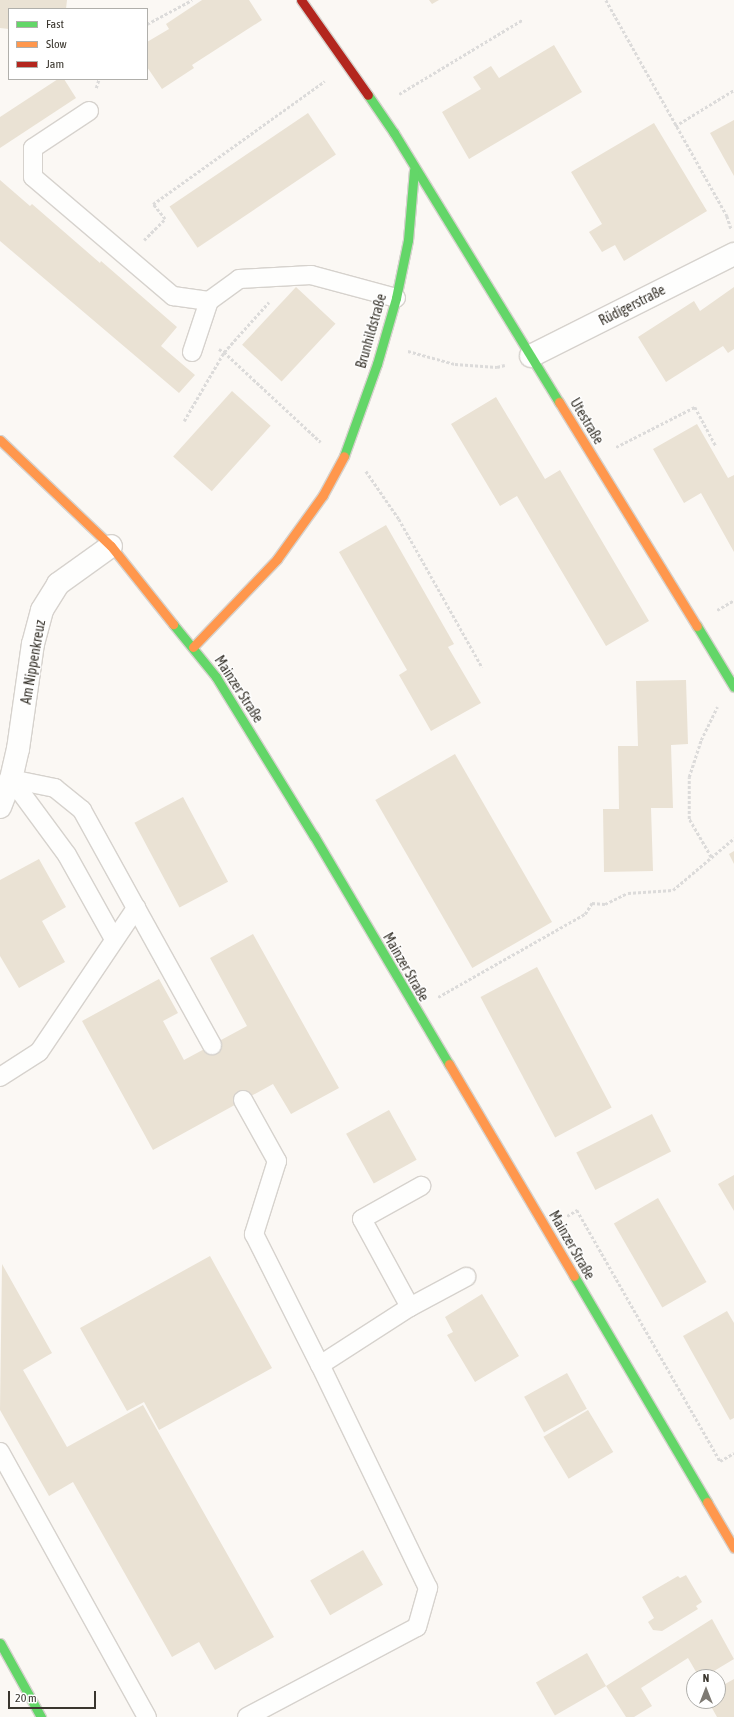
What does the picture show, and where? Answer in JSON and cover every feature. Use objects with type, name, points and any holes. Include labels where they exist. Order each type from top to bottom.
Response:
[{"type":"street","points":[[302,0],[377,108],[414,170]]},
{"type":"street","name":"Brunhildstraße","points":[[193,647],[242,599],[277,559],[310,514],[342,461],[396,298],[408,240],[414,170]]},
{"type":"street","name":"Utestraße","points":[[414,170],[531,356],[732,684]]},
{"type":"street","name":"Rüdigerstraße","points":[[531,356],[734,254]]},
{"type":"street","name":"Mainzer Straße","points":[[0,440],[111,546],[216,677],[252,734],[546,1228],[734,1548]]},
{"type":"street","name":"Am Nippenkreuz","points":[[0,807],[11,780],[23,724],[33,644],[42,610],[58,584],[111,546]]},
{"type":"street","points":[[0,1643],[42,1717]]},
{"type":"lane","points":[[89,111],[33,148],[33,177],[173,296],[209,301]]},
{"type":"lane","points":[[192,352],[209,301],[239,279],[311,275],[396,298]]},
{"type":"lane","points":[[11,780],[55,788],[82,810],[212,1045]]},
{"type":"lane","points":[[11,780],[66,855],[114,939]]},
{"type":"lane","points":[[0,1076],[39,1052],[136,908]]},
{"type":"lane","points":[[243,1100],[277,1161],[254,1234],[320,1365],[428,1588],[417,1627],[247,1717]]},
{"type":"lane","points":[[410,1307],[362,1219],[421,1186]]},
{"type":"lane","points":[[320,1365],[410,1307],[466,1277]]},
{"type":"lane","points":[[0,1452],[147,1717]]},
{"type":"path","points":[[148,23],[192,0]]},
{"type":"path","points":[[606,0],[675,126],[728,216],[734,236]]},
{"type":"path","points":[[377,108],[522,20]]},
{"type":"path","points":[[127,257],[165,219],[152,204],[347,66]]},
{"type":"path","points":[[675,126],[734,90]]},
{"type":"path","points":[[184,421],[224,352],[274,297]]},
{"type":"path","points":[[382,344],[455,364],[497,367],[531,356]]},
{"type":"path","points":[[224,352],[342,461]]},
{"type":"path","points":[[594,459],[695,406],[716,446]]},
{"type":"path","points":[[348,446],[399,519],[482,666]]},
{"type":"path","points":[[711,857],[689,819],[689,777],[701,740],[732,684]]},
{"type":"path","points":[[415,1010],[584,914],[592,903],[605,904],[628,893],[673,890],[734,838]]},
{"type":"path","points":[[546,1228],[577,1210],[720,1461],[734,1453]]},
{"type":"building","points":[[0,0],[67,0],[66,8],[8,8],[8,29],[0,28]]},
{"type":"building","points":[[202,0],[249,0],[262,20],[192,65],[194,68],[162,89],[148,68],[148,41],[169,29],[166,24]]},
{"type":"building","points":[[429,0],[439,0],[432,4]]},
{"type":"building","points":[[554,45],[582,92],[469,159],[442,112],[481,89],[473,77],[491,66],[499,78]]},
{"type":"building","points":[[56,80],[65,80],[76,98],[0,148],[0,117]]},
{"type":"building","points":[[308,113],[336,154],[198,248],[170,206]]},
{"type":"building","points":[[734,120],[734,176],[710,133]]},
{"type":"building","points":[[654,123],[707,211],[624,261],[615,245],[602,252],[589,232],[602,224],[571,172]]},
{"type":"building","points":[[0,180],[30,206],[32,204],[100,263],[101,261],[177,327],[161,346],[195,375],[179,393],[0,241]]},
{"type":"building","points":[[296,287],[335,324],[282,382],[242,345]]},
{"type":"building","points":[[734,287],[734,349],[728,353],[723,346],[666,382],[638,337],[694,301],[700,311]]},
{"type":"building","points":[[232,391],[271,426],[212,491],[173,456]]},
{"type":"building","points":[[496,397],[545,479],[560,470],[649,621],[606,646],[517,496],[500,506],[451,424]]},
{"type":"building","points":[[697,424],[728,478],[734,475],[734,552],[701,493],[684,503],[653,449]]},
{"type":"building","points":[[386,525],[454,644],[448,647],[481,703],[431,731],[399,675],[407,670],[339,552]]},
{"type":"building","points":[[686,680],[688,744],[671,745],[673,808],[651,808],[653,871],[604,872],[603,809],[619,809],[618,746],[638,746],[636,681]]},
{"type":"building","points":[[455,754],[552,922],[472,968],[375,800]]},
{"type":"building","points":[[183,797],[228,882],[180,908],[134,823]]},
{"type":"building","points":[[734,851],[734,864],[729,854]]},
{"type":"building","points":[[39,859],[66,907],[42,921],[65,962],[19,988],[0,956],[0,880]]},
{"type":"building","points":[[253,934],[339,1088],[291,1114],[273,1084],[153,1150],[82,1021],[159,979],[178,1013],[163,1021],[184,1060],[247,1026],[210,958]]},
{"type":"building","points":[[537,967],[612,1107],[555,1137],[480,997]]},
{"type":"building","points":[[389,1110],[417,1160],[374,1184],[346,1134]]},
{"type":"building","points":[[652,1114],[671,1151],[595,1190],[576,1153]]},
{"type":"building","points":[[734,1175],[734,1211],[718,1184]]},
{"type":"building","points":[[658,1198],[706,1282],[662,1308],[614,1224]]},
{"type":"building","points":[[210,1256],[272,1368],[159,1430],[144,1402],[127,1411],[80,1328]]},
{"type":"building","points":[[2,1264],[52,1353],[23,1370],[67,1447],[143,1405],[274,1637],[215,1670],[199,1642],[172,1657],[73,1482],[49,1496],[0,1410]]},
{"type":"building","points":[[482,1294],[519,1356],[475,1382],[447,1335],[453,1332],[445,1317]]},
{"type":"building","points":[[727,1311],[734,1323],[734,1418],[730,1420],[683,1336]]},
{"type":"building","points":[[567,1373],[587,1409],[544,1433],[524,1397]]},
{"type":"building","points":[[588,1410],[613,1452],[569,1479],[543,1437]]},
{"type":"building","points":[[363,1550],[383,1585],[330,1615],[310,1580]]},
{"type":"building","points":[[686,1575],[702,1602],[696,1606],[698,1609],[662,1631],[653,1630],[648,1622],[654,1618],[642,1597],[678,1576],[680,1578]]},
{"type":"building","points":[[712,1619],[734,1659],[717,1669],[694,1669],[688,1658],[641,1688],[652,1706],[634,1717],[626,1717],[606,1686]]},
{"type":"building","points":[[587,1653],[606,1686],[555,1715],[536,1682]]},
{"type":"building","points":[[734,1679],[734,1717],[717,1717],[712,1709],[726,1709],[726,1684]]},
{"type":"traffic: fast","points":[[368,95],[394,133],[559,402]]},
{"type":"traffic: fast","points":[[344,456],[377,364],[396,298],[408,240],[414,170]]},
{"type":"traffic: fast","points":[[173,624],[216,677],[314,836],[449,1064]]},
{"type":"traffic: fast","points":[[697,626],[734,687]]},
{"type":"traffic: fast","points":[[574,1276],[707,1502]]},
{"type":"traffic: fast","points":[[0,1643],[41,1717]]},
{"type":"traffic: slow","points":[[559,402],[697,626]]},
{"type":"traffic: slow","points":[[0,440],[111,546],[173,624]]},
{"type":"traffic: slow","points":[[193,647],[277,559],[323,495],[344,456]]},
{"type":"traffic: slow","points":[[449,1064],[574,1276]]},
{"type":"traffic: slow","points":[[707,1502],[734,1548]]},
{"type":"traffic: jam","points":[[301,0],[368,95]]}]
